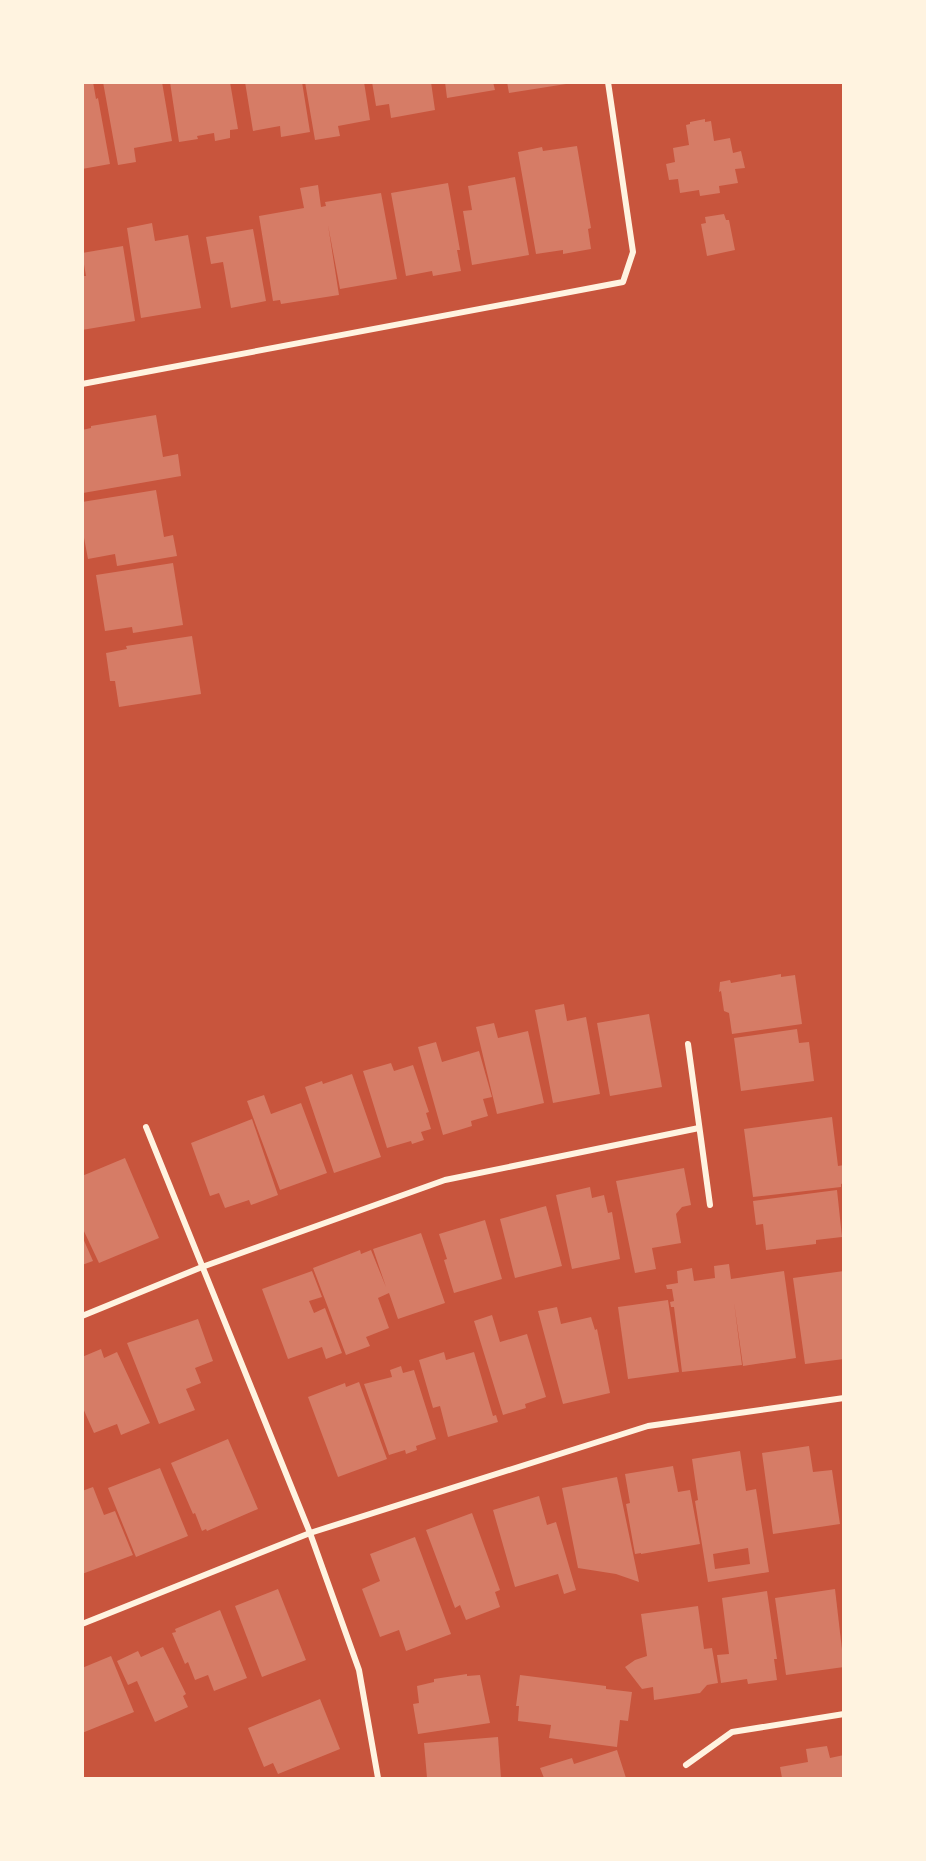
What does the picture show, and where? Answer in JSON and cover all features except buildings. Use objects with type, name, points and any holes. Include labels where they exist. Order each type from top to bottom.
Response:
[{"type":"street","points":[[82,384],[624,282],[633,252],[608,82]]},
{"type":"street","points":[[688,1044],[710,1205]]},
{"type":"street","points":[[146,1127],[310,1533],[359,1670],[378,1779]]},
{"type":"street","points":[[82,1316],[202,1267],[445,1180],[699,1128]]},
{"type":"street","points":[[82,1623],[310,1533],[648,1426],[843,1398]]},
{"type":"street","points":[[686,1765],[732,1732],[843,1714]]}]
